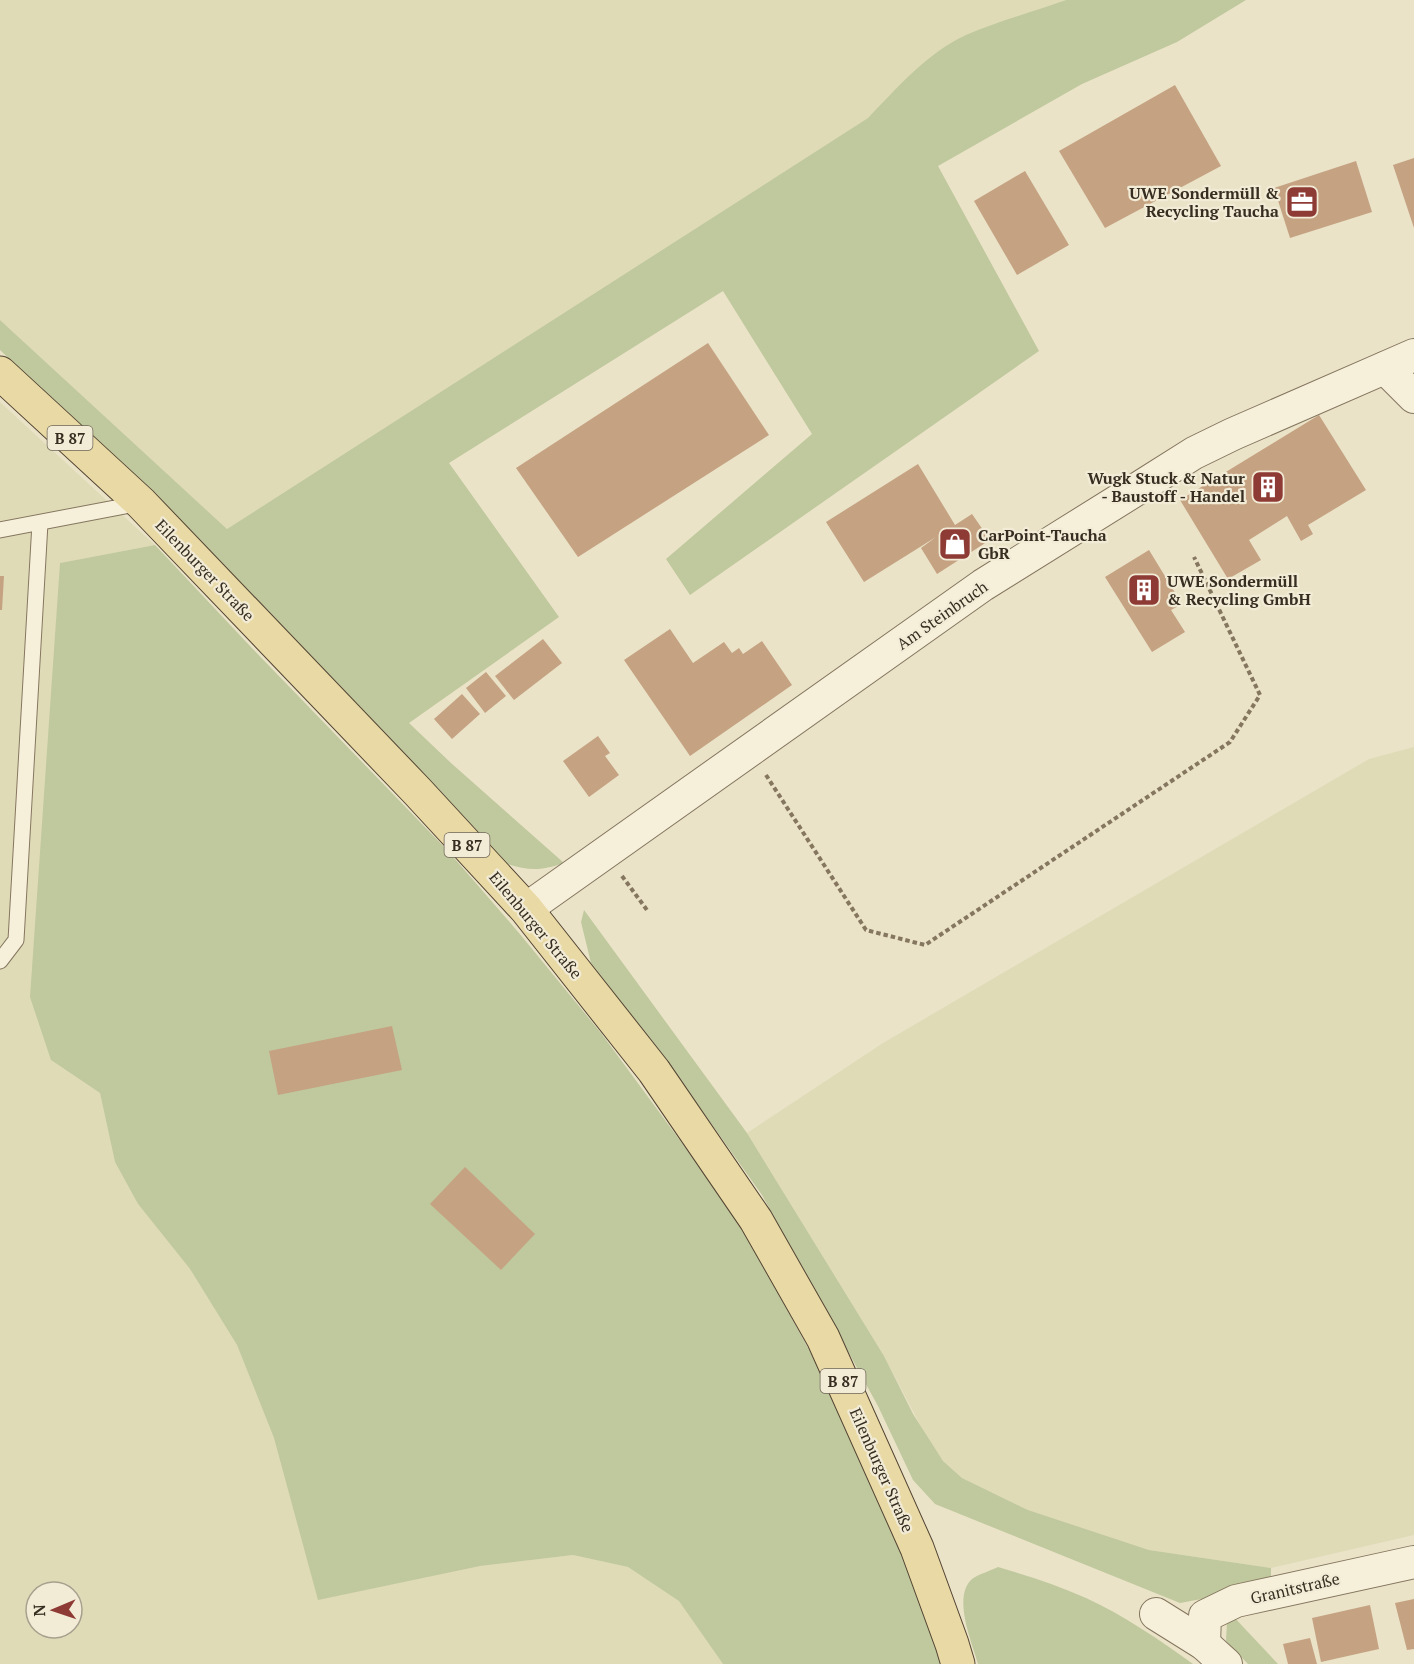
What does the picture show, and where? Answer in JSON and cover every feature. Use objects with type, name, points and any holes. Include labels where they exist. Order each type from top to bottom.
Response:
[{"type":"main road","name":"Eilenburger Straße","points":[[0,373],[141,503],[327,695],[526,909],[654,1071],[756,1220],[823,1338],[917,1548],[958,1664]]},
{"type":"street","name":"Am Steinbruch","points":[[526,909],[751,752],[983,585],[1194,453],[1414,355]]},
{"type":"street","points":[[1385,368],[1414,397]]},
{"type":"street","name":"Granitstraße","points":[[1215,1654],[1205,1616],[1236,1601],[1414,1562]]},
{"type":"street","points":[[1156,1614],[1215,1654]]},
{"type":"lane","points":[[0,530],[141,503]]},
{"type":"lane","points":[[0,961],[15,940],[40,523]]},
{"type":"path","points":[[751,752],[866,930],[925,945],[1230,742],[1260,694],[1194,556]]},
{"type":"path","points":[[605,854],[647,910]]},
{"type":"shaded area","points":[[0,0],[1066,0],[965,36],[933,56],[901,84],[868,118],[227,529],[0,320]]},
{"type":"shaded area","points":[[0,402],[155,545],[60,563],[51,1060],[100,1093],[115,1162],[138,1204],[190,1269],[237,1345],[274,1438],[480,1566],[573,1555],[628,1567],[680,1601],[723,1664],[0,1664]]},
{"type":"shaded area","points":[[1414,747],[1414,1535],[1271,1568],[1149,1550],[1028,1510],[962,1478],[943,1461],[927,1438],[884,1356],[747,1133],[883,1043],[1369,759]]},
{"type":"green space","points":[[1066,0],[1246,0],[1177,42],[1082,84],[938,166],[1039,351],[690,595],[666,559],[812,434],[723,291],[449,463],[559,617],[409,723],[564,863],[534,869],[504,863],[192,533],[0,350],[0,320],[227,529],[868,118],[901,83],[938,51],[990,25]]},
{"type":"green space","points":[[155,545],[448,851],[601,1033],[715,1188],[742,1228],[829,1386],[887,1511],[932,1628],[940,1664],[723,1664],[679,1601],[628,1567],[573,1555],[480,1566],[318,1600],[274,1438],[237,1345],[190,1269],[138,1204],[115,1162],[100,1093],[51,1060],[30,997],[60,563]]},
{"type":"green space","points":[[584,910],[747,1133],[884,1356],[913,1414],[943,1461],[962,1478],[1028,1510],[1149,1550],[1271,1568],[1271,1576],[1207,1598],[1180,1603],[935,1504],[913,1480],[878,1406],[762,1195],[668,1063],[591,963],[581,922]]},
{"type":"green space","points":[[998,1567],[1075,1593],[1100,1605],[1141,1628],[1193,1664],[978,1664],[965,1620],[966,1587],[972,1579]]},
{"type":"green space","points":[[1231,1614],[1278,1664],[1248,1664],[1226,1641],[1227,1622]]},
{"type":"building","points":[[1175,85],[1221,166],[1105,228],[1059,151]]},
{"type":"building","points":[[1414,158],[1414,228],[1393,165]]},
{"type":"building","points":[[1356,161],[1372,212],[1290,238],[1274,188]]},
{"type":"building","points":[[1025,171],[1069,245],[1017,275],[974,201]]},
{"type":"building","points":[[708,343],[769,435],[578,557],[516,468]]},
{"type":"building","name":"Wugk Stuck & Natur - Baustoff - Handel","points":[[1319,415],[1366,490],[1308,525],[1313,534],[1301,541],[1287,516],[1249,540],[1261,560],[1228,579],[1180,500]]},
{"type":"building","points":[[918,464],[955,525],[972,514],[990,540],[937,574],[921,548],[936,537],[864,582],[826,522]]},
{"type":"building","name":"UWE Sondermüll & Recycling GmbH","points":[[1149,550],[1182,604],[1171,610],[1185,632],[1152,652],[1105,577]]},
{"type":"building","points":[[0,576],[4,576],[2,610],[0,610]]},
{"type":"building","points":[[670,629],[693,663],[724,642],[732,653],[739,648],[743,654],[762,641],[792,685],[690,756],[624,660]]},
{"type":"building","points":[[543,639],[562,663],[514,700],[495,676]]},
{"type":"building","points":[[486,672],[506,696],[485,713],[466,688]]},
{"type":"building","points":[[462,694],[480,714],[452,739],[434,719]]},
{"type":"building","points":[[598,736],[610,753],[605,756],[619,775],[589,797],[563,761]]},
{"type":"building","points":[[392,1026],[402,1070],[278,1095],[269,1051]]},
{"type":"building","points":[[465,1167],[535,1234],[501,1270],[430,1204]]},
{"type":"building","points":[[1414,1599],[1414,1649],[1407,1650],[1395,1603]]},
{"type":"building","points":[[1370,1605],[1379,1649],[1321,1662],[1312,1618]]},
{"type":"building","points":[[1310,1638],[1317,1664],[1288,1664],[1283,1644]]},
{"type":"place","name":"UWE Sondermüll & Recycling Taucha","points":[[1302,202]]},
{"type":"place","name":"Wugk Stuck & Natur - Baustoff - Handel","points":[[1268,487]]},
{"type":"place","name":"CarPoint-Taucha GbR","points":[[955,544]]},
{"type":"place","name":"UWE Sondermüll & Recycling GmbH","points":[[1144,590]]}]
